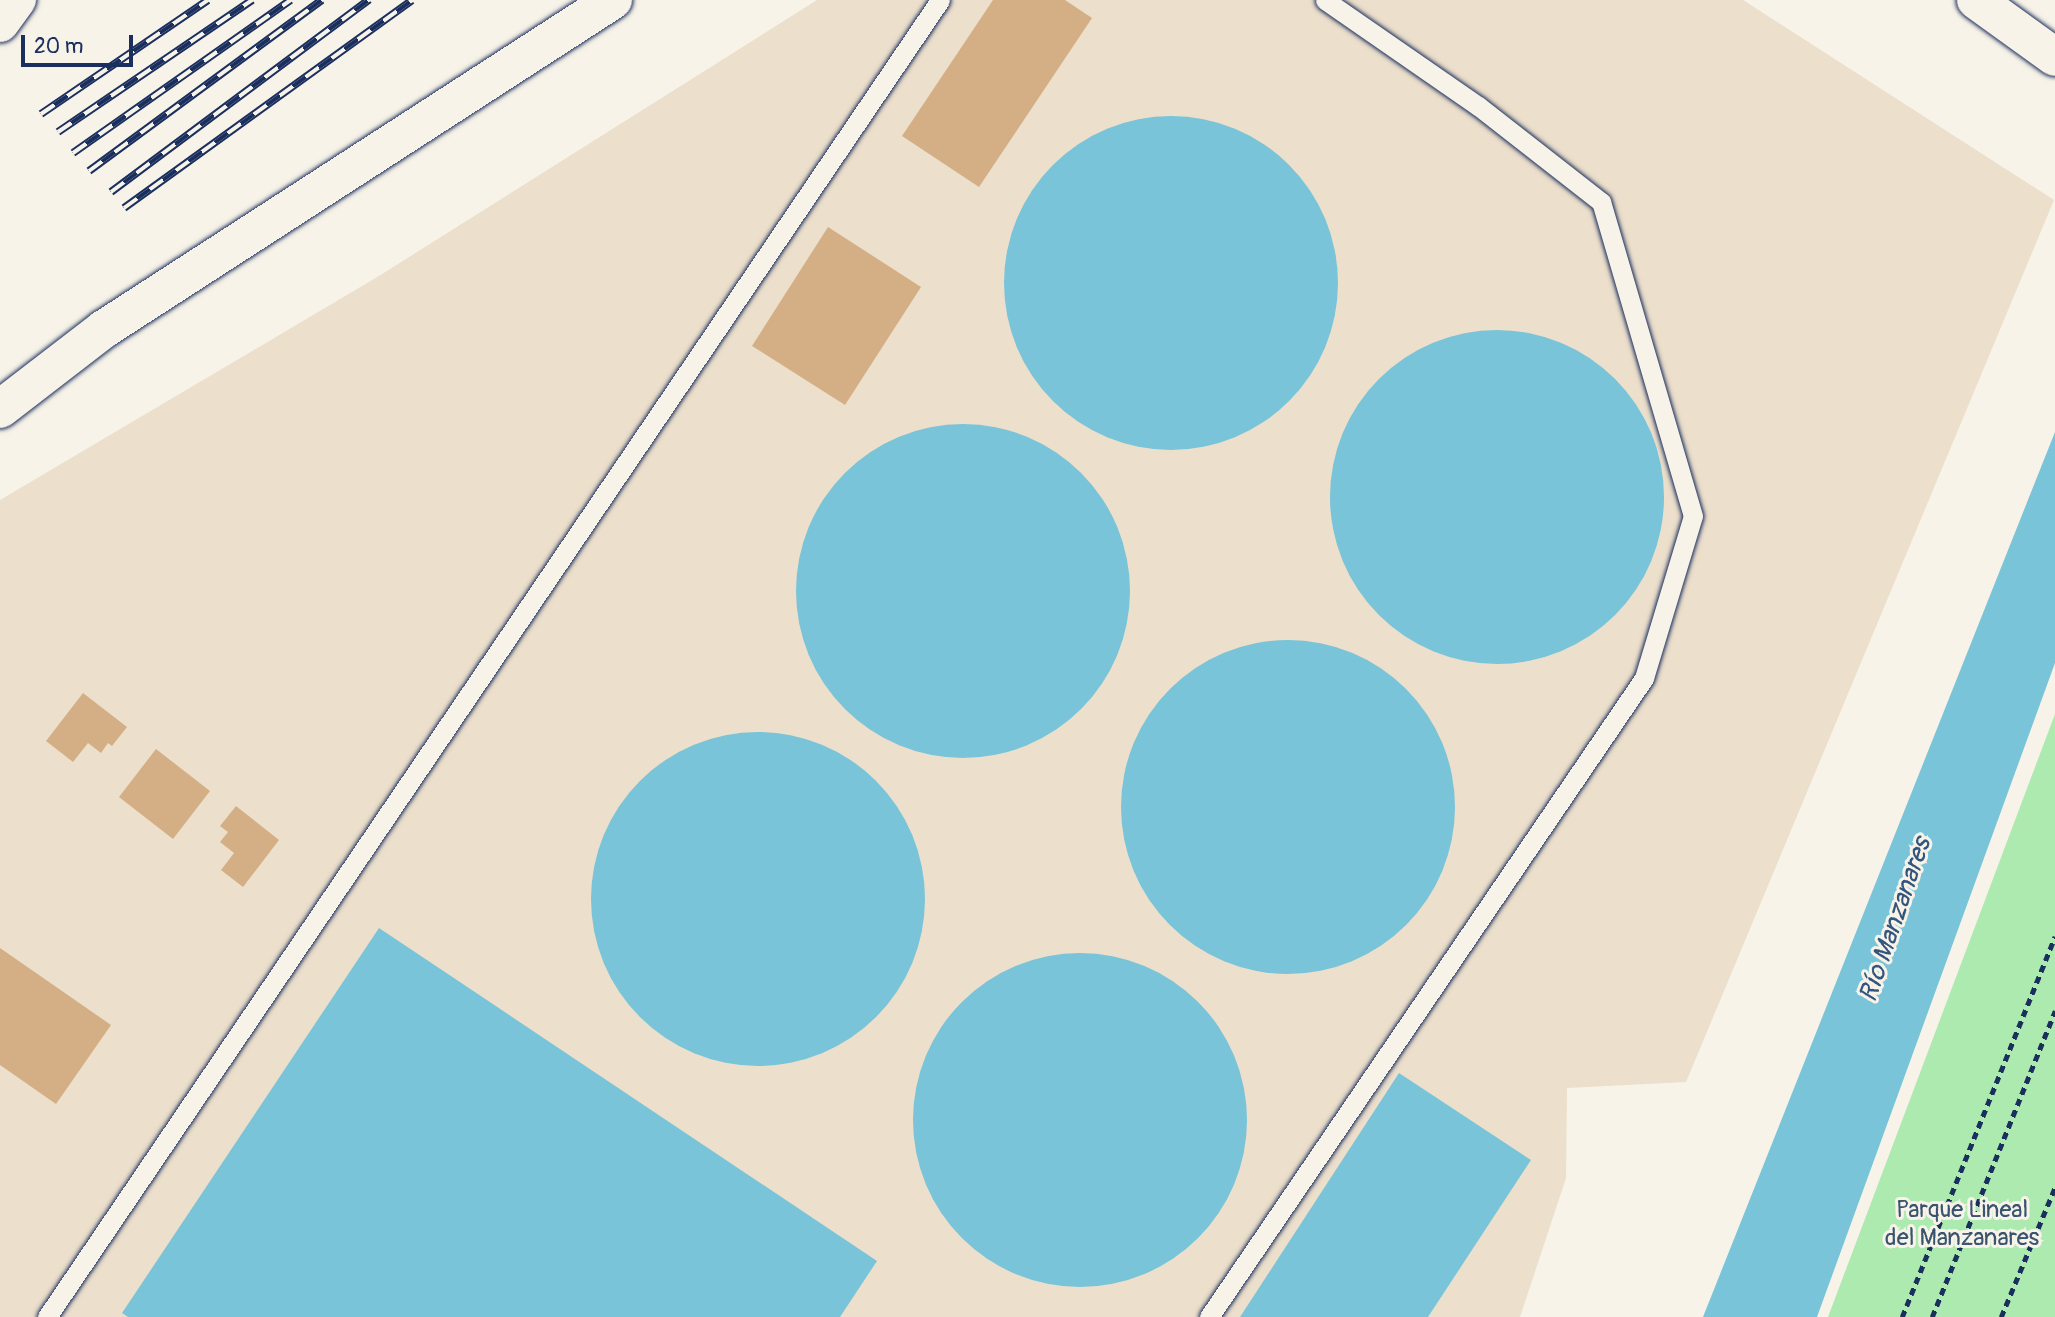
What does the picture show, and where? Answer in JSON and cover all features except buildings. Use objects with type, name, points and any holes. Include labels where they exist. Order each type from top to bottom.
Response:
[{"type":"highway","points":[[0,23],[17,0]]},
{"type":"highway","points":[[0,410],[104,329],[613,0]]},
{"type":"highway","points":[[1976,0],[2055,57]]},
{"type":"lane","points":[[47,1317],[940,0]]},
{"type":"lane","points":[[1209,1317],[1644,678],[1693,516],[1601,202],[1478,106],[1325,0]]},
{"type":"path","points":[[1902,1317],[2055,937]]},
{"type":"path","points":[[1932,1317],[2055,1011]]},
{"type":"path","points":[[2001,1317],[2055,1187]]},
{"type":"shaded area","points":[[817,0],[1743,0],[2054,200],[1686,1082],[1567,1088],[1566,1178],[1520,1317],[0,1317],[0,500],[379,276]]},
{"type":"green space","name":"Parque Lineal del Manzanares","points":[[2055,714],[2055,1317],[1828,1317],[1906,1110]]},
{"type":"water","points":[[1171,116],[1204,119],[1235,129],[1264,144],[1289,165],[1310,190],[1325,219],[1335,250],[1338,283],[1335,316],[1325,347],[1310,376],[1289,401],[1264,422],[1235,437],[1204,447],[1171,450],[1138,447],[1107,437],[1078,422],[1053,401],[1032,376],[1017,347],[1007,316],[1004,283],[1007,250],[1017,219],[1032,190],[1053,165],[1078,144],[1107,129],[1138,119]]},
{"type":"water","points":[[1497,330],[1530,333],[1561,343],[1590,358],[1615,379],[1636,404],[1651,433],[1661,464],[1664,497],[1661,530],[1651,561],[1636,590],[1615,615],[1590,636],[1561,651],[1530,661],[1497,664],[1464,661],[1433,651],[1404,636],[1379,615],[1358,590],[1343,561],[1333,530],[1330,497],[1333,464],[1343,433],[1358,404],[1379,379],[1404,358],[1433,343],[1464,333]]},
{"type":"water","points":[[963,424],[996,427],[1027,437],[1056,452],[1081,473],[1102,498],[1117,527],[1127,558],[1130,591],[1127,624],[1117,655],[1102,684],[1081,709],[1056,730],[1027,745],[996,755],[963,758],[930,755],[899,745],[870,730],[845,709],[824,684],[809,655],[799,624],[796,591],[799,558],[809,527],[824,498],[845,473],[870,452],[899,437],[930,427]]},
{"type":"water","name":"Río Manzanares","points":[[2055,432],[2055,663],[1817,1317],[1703,1317]]},
{"type":"water","points":[[1288,640],[1321,643],[1352,653],[1381,668],[1406,689],[1427,714],[1442,743],[1452,774],[1455,807],[1452,840],[1442,871],[1427,900],[1406,925],[1381,946],[1352,961],[1321,971],[1288,974],[1255,971],[1224,961],[1195,946],[1170,925],[1149,900],[1134,871],[1124,840],[1121,807],[1124,774],[1134,743],[1149,714],[1170,689],[1195,668],[1224,653],[1255,643]]},
{"type":"water","points":[[758,732],[791,735],[822,745],[851,760],[876,781],[897,806],[912,835],[922,866],[925,899],[922,932],[912,963],[897,992],[876,1017],[851,1038],[822,1053],[791,1063],[758,1066],[725,1063],[694,1053],[665,1038],[640,1017],[619,992],[604,963],[594,932],[591,899],[594,866],[604,835],[619,806],[640,781],[665,760],[694,745],[725,735]]},
{"type":"water","points":[[379,928],[877,1261],[840,1317],[128,1317],[122,1313]]},
{"type":"water","points":[[1080,953],[1113,956],[1144,966],[1173,981],[1198,1002],[1219,1027],[1234,1056],[1244,1087],[1247,1120],[1244,1153],[1234,1184],[1219,1213],[1198,1238],[1173,1259],[1144,1274],[1113,1284],[1080,1287],[1047,1284],[1016,1274],[987,1259],[962,1238],[941,1213],[926,1184],[916,1153],[913,1120],[916,1087],[926,1056],[941,1027],[962,1002],[987,981],[1016,966],[1047,956]]},
{"type":"water","points":[[1399,1073],[1531,1160],[1428,1317],[1240,1317]]},
{"type":"railway","points":[[41,114],[208,0]]},
{"type":"railway","points":[[58,132],[252,0]]},
{"type":"railway","points":[[73,153],[291,0]]},
{"type":"railway","points":[[89,171],[322,0]]},
{"type":"railway","points":[[111,192],[369,0]]},
{"type":"railway","points":[[124,208],[412,0]]}]
